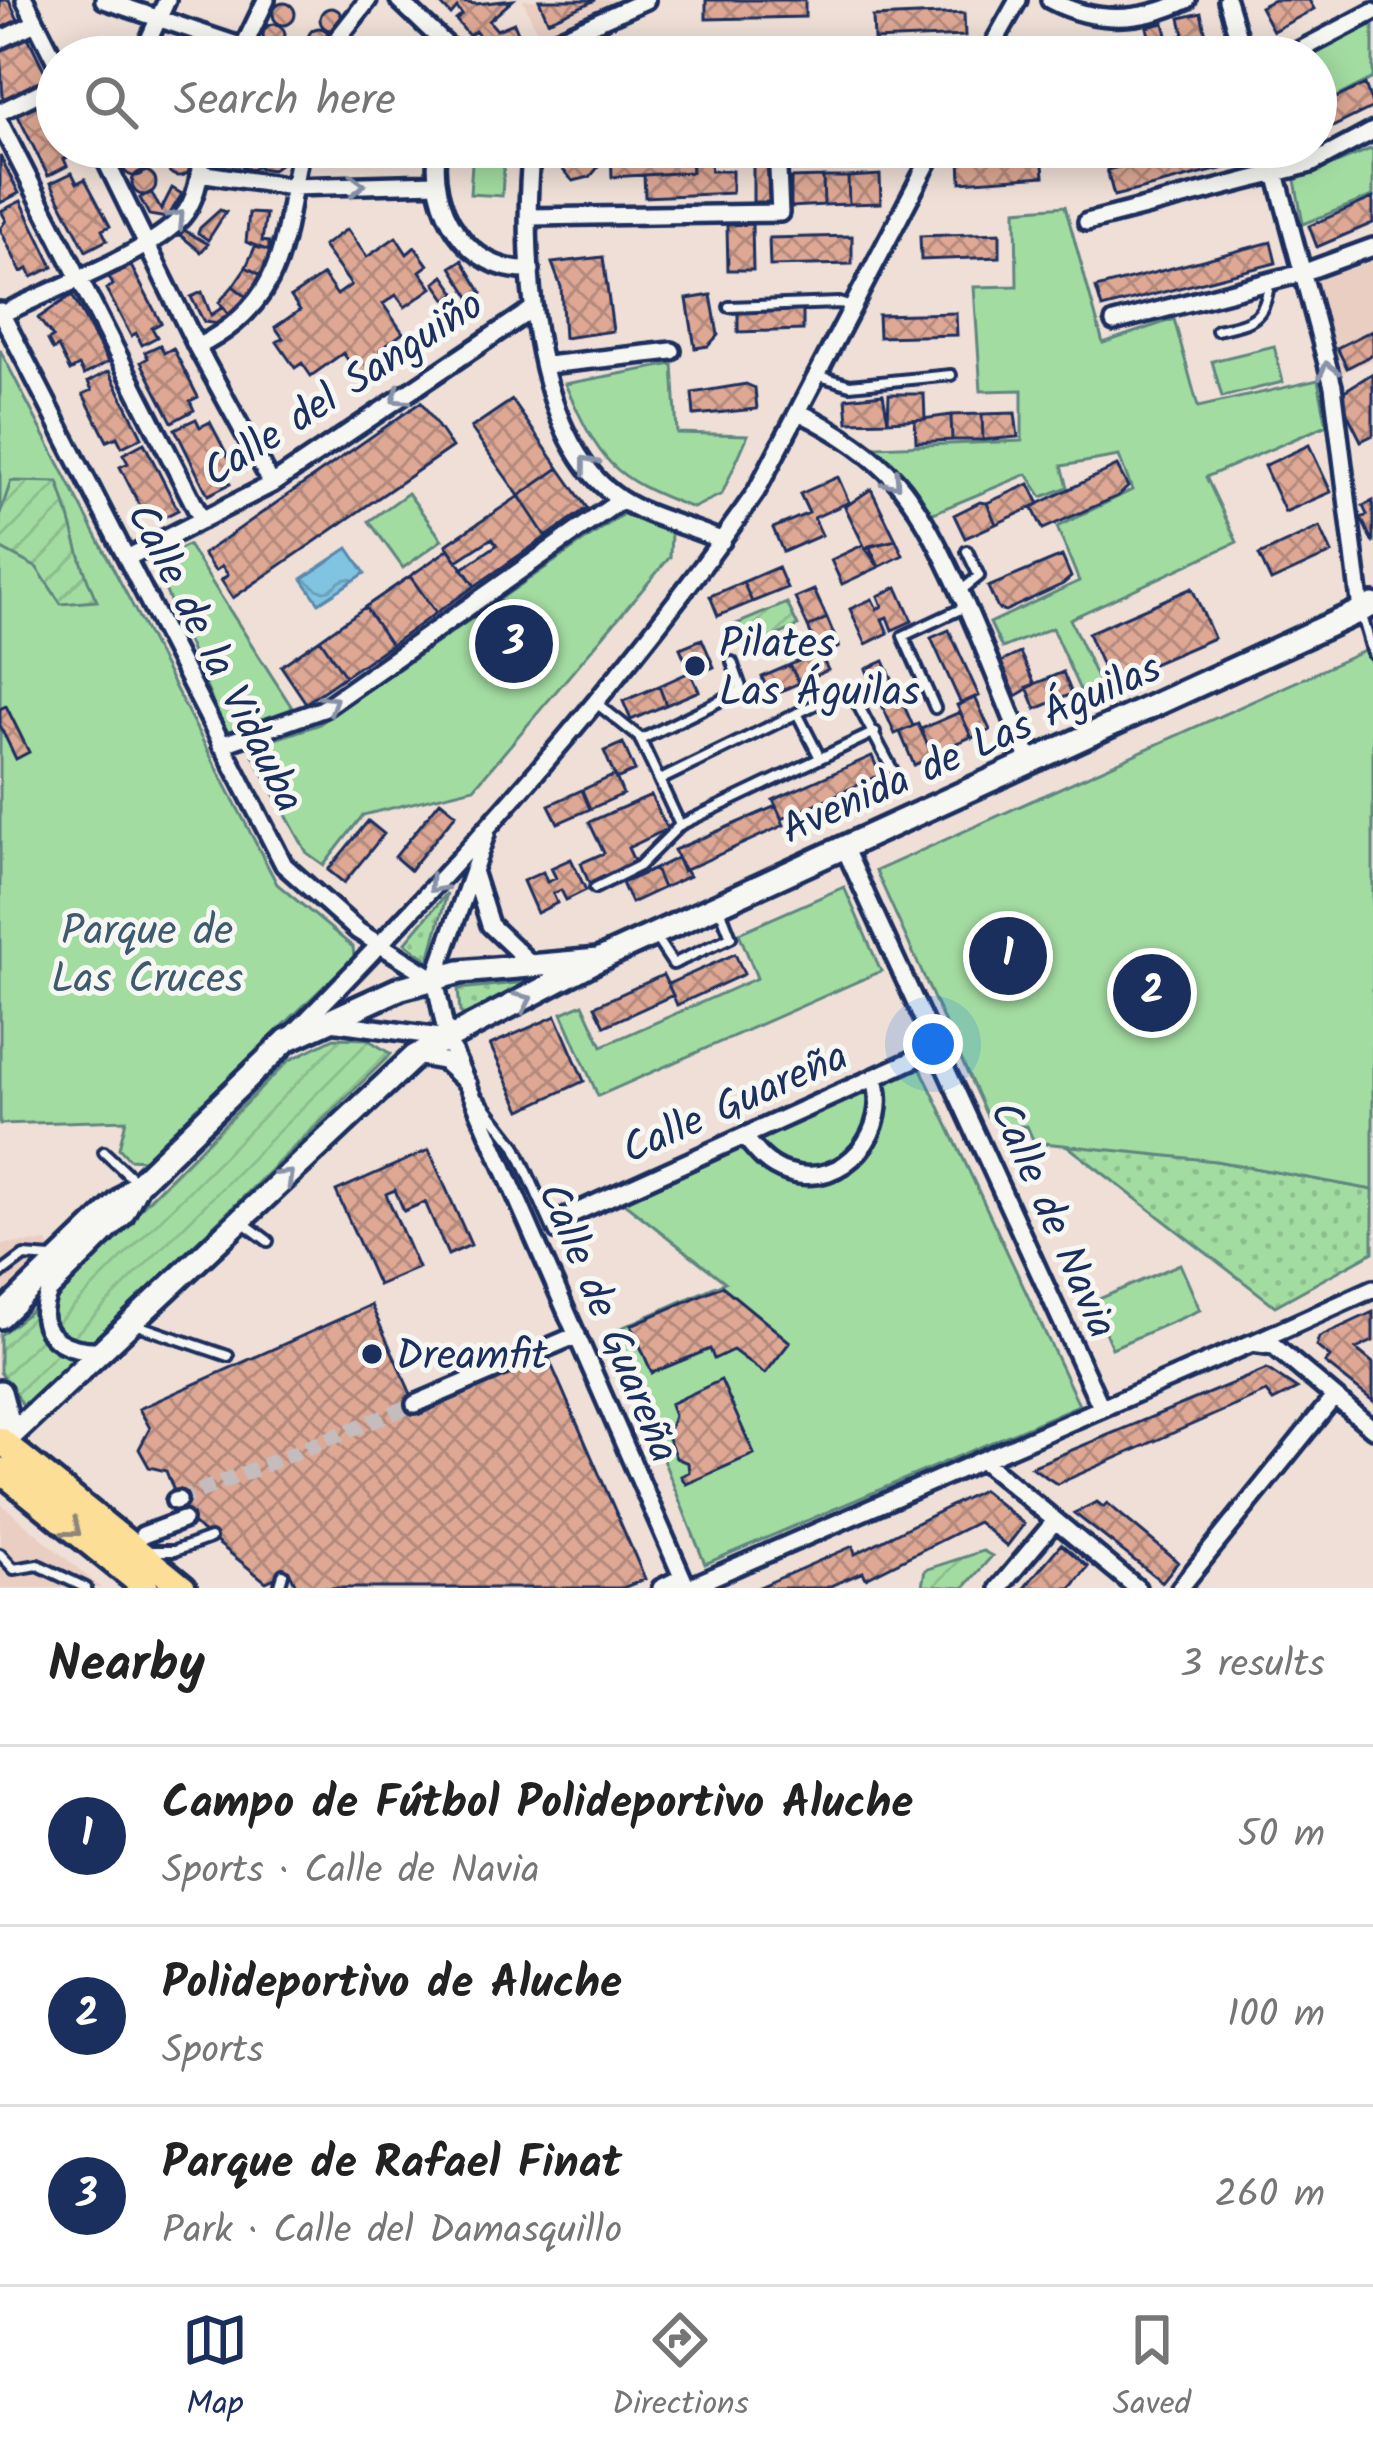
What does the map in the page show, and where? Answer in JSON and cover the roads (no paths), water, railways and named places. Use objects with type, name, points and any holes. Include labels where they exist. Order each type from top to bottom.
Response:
[{"type":"main road","points":[[1,1443],[140,1543],[183,1588]]},
{"type":"main road","points":[[0,1470],[146,1588]]},
{"type":"street","points":[[25,0],[42,36]]},
{"type":"street","points":[[104,0],[203,36]]},
{"type":"street","points":[[152,36],[167,0]]},
{"type":"street","points":[[249,36],[266,0]]},
{"type":"street","points":[[340,36],[368,0]]},
{"type":"street","points":[[577,36],[646,0]]},
{"type":"street","points":[[998,36],[1018,0]]},
{"type":"street","points":[[1051,0],[1073,13],[1122,18],[1148,15],[1187,0]]},
{"type":"street","points":[[1227,0],[1238,36]]},
{"type":"street","points":[[407,3],[439,36]]},
{"type":"street","points":[[1326,36],[1373,11]]},
{"type":"street","points":[[0,40],[35,23]]},
{"type":"street","points":[[0,112],[36,94]]},
{"type":"street","points":[[0,123],[202,520]]},
{"type":"street","points":[[1337,150],[1373,131]]},
{"type":"street","points":[[109,168],[196,347],[272,484]]},
{"type":"street","points":[[1,312],[146,244],[182,218],[201,168]]},
{"type":"street","points":[[196,347],[242,320],[269,284],[283,257],[296,168]]},
{"type":"street","points":[[437,168],[437,183],[454,232],[487,262],[531,270]]},
{"type":"street","points":[[531,168],[531,310],[580,461],[621,500],[722,541]]},
{"type":"street","points":[[530,217],[780,213],[778,168]]},
{"type":"street","points":[[287,1040],[490,825],[722,541],[800,412],[925,168]]},
{"type":"street","points":[[1274,168],[1333,386],[1367,607]]},
{"type":"street","points":[[1088,222],[1297,168]]},
{"type":"street","points":[[200,173],[292,187],[437,183]]},
{"type":"street","points":[[1114,322],[1302,274],[1373,247]]},
{"type":"street","name":"Calle del Sanguiño","points":[[127,558],[272,484],[531,310]]},
{"type":"street","name":"Calle de la Vidauba","points":[[1,312],[284,865],[381,944],[435,979]]},
{"type":"street","points":[[547,365],[672,351]]},
{"type":"street","points":[[800,412],[837,431],[897,482],[926,524],[1031,763]]},
{"type":"street","points":[[221,745],[322,709],[621,500]]},
{"type":"street","name":"Avenida de Las Águilas","points":[[1,1443],[409,1061],[598,960],[1367,607]]},
{"type":"street","points":[[325,1021],[447,1038],[435,979],[490,825]]},
{"type":"street","name":"Calle de Navia","points":[[844,847],[1101,1407]]},
{"type":"street","points":[[473,868],[490,925],[531,964]]},
{"type":"street","name":"Avenida de Las Águilas","points":[[0,1317],[287,1040],[435,979],[531,964],[598,960]]},
{"type":"street","points":[[397,1032],[409,1061],[443,1060],[468,1084]]},
{"type":"street","name":"Calle de Guareña","points":[[447,1038],[687,1588]]},
{"type":"street","name":"Calle Guareña","points":[[557,1227],[939,1048]]},
{"type":"street","points":[[744,1136],[762,1158],[786,1172],[809,1175],[838,1168],[864,1148],[877,1125],[883,1100],[874,1077]]},
{"type":"street","name":"Avenida de Las Águilas","points":[[105,1350],[72,1349],[57,1343],[45,1329],[43,1307],[49,1292],[124,1217],[140,1185]]},
{"type":"street","points":[[661,1588],[680,1579],[687,1588],[1373,1289]]},
{"type":"street","points":[[415,1404],[577,1335]]},
{"type":"street","points":[[1252,1343],[1274,1346],[1373,1429]]},
{"type":"street","points":[[0,1392],[8,1421],[1,1443]]},
{"type":"street","points":[[1180,1588],[1334,1397]]},
{"type":"street","points":[[982,1460],[1137,1588]]},
{"type":"street","points":[[140,1543],[183,1520]]},
{"type":"street","points":[[999,1588],[1055,1521]]},
{"type":"lane","points":[[1217,330],[1256,321],[1266,310],[1269,281]]},
{"type":"lane","points":[[729,307],[839,303],[854,308]]},
{"type":"lane","points":[[818,376],[850,386],[951,375]]},
{"type":"lane","points":[[935,708],[903,636],[960,601],[979,576],[967,550]]},
{"type":"lane","points":[[1367,607],[1373,654]]},
{"type":"lane","points":[[640,740],[738,694],[743,686],[732,662]]},
{"type":"lane","points":[[660,780],[849,688],[892,769]]},
{"type":"lane","points":[[594,701],[640,740],[680,825]]},
{"type":"lane","points":[[796,713],[820,758]]},
{"type":"lane","points":[[595,887],[639,866],[680,825],[874,732]]},
{"type":"lane","points":[[653,934],[669,964],[729,939],[718,905]]},
{"type":"lane","points":[[468,1084],[514,1145],[557,1227]]},
{"type":"lane","points":[[104,1151],[140,1185]]},
{"type":"lane","points":[[240,1220],[268,1241]]},
{"type":"lane","points":[[0,1274],[24,1256],[65,1259]]},
{"type":"lane","points":[[133,1324],[228,1356]]},
{"type":"lane","points":[[140,1543],[174,1551],[210,1538]]},
{"type":"lane","points":[[0,1554],[14,1569],[38,1565],[86,1588]]},
{"type":"lane","points":[[279,1588],[283,1574]]},
{"type":"water","points":[[348,548],[365,573],[319,603],[302,579]]},
{"type":"tunnel","points":[[178,1500],[415,1404]]},
{"type":"place","name":"Parque de Rafael Finat","points":[[514,644]]},
{"type":"place","name":"Pilates Las Águilas","points":[[695,666]]},
{"type":"place","name":"Campo de Fútbol Polideportivo Aluche","points":[[1008,956]]},
{"type":"place","name":"Polideportivo de Aluche","points":[[1152,993]]},
{"type":"place","name":"Dreamfit","points":[[372,1354]]},
{"type":"park label","name":"Parque de Las Cruces","points":[[147,953]]}]
